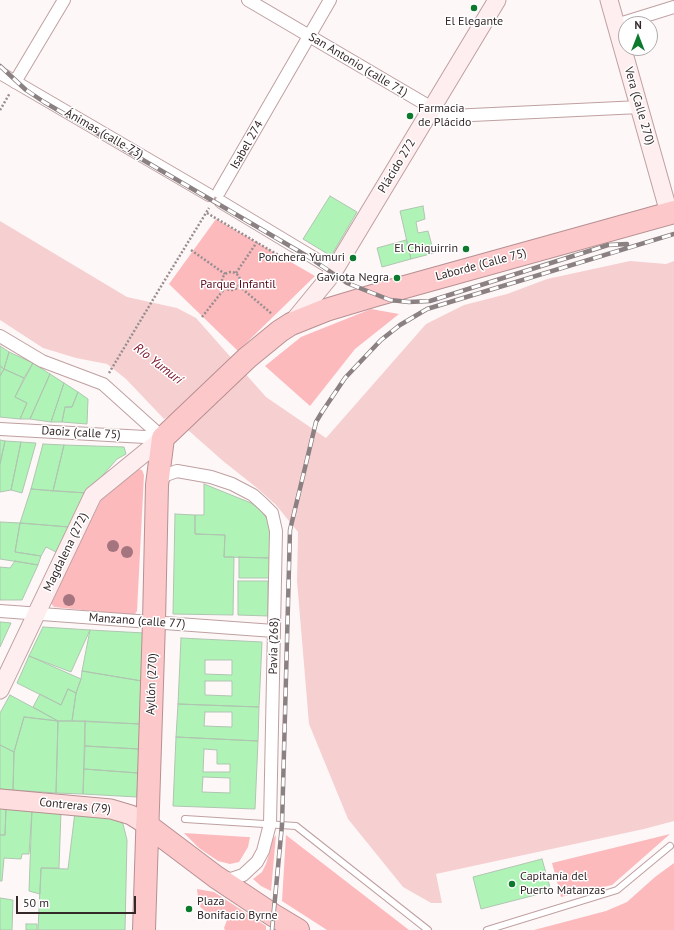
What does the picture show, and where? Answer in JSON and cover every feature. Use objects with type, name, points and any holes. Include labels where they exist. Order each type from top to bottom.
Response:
[{"type":"highway","name":"Laborde (Calle 75)","points":[[166,434],[247,358],[288,326],[326,310],[376,294],[672,213]]},
{"type":"highway","name":"Ayllón (270)","points":[[144,930],[157,485],[166,434]]},
{"type":"highway","points":[[147,825],[216,877],[298,930]]},
{"type":"main road","name":"Contreras (79)","points":[[0,799],[111,809],[131,815],[147,825]]},
{"type":"street","points":[[15,82],[64,0]]},
{"type":"street","name":"San Antonio (calle 71)","points":[[248,0],[432,108],[451,116],[640,107]]},
{"type":"street","name":"Isabel 274","points":[[216,196],[330,0]]},
{"type":"street","name":"Plácido 272","points":[[288,326],[334,270],[496,0]]},
{"type":"street","name":"Vera (Calle 270)","points":[[609,0],[672,213]]},
{"type":"street","points":[[616,25],[674,7]]},
{"type":"street","name":"Ánimas (calle 73)","points":[[0,73],[216,196],[334,270]]},
{"type":"street","points":[[0,336],[42,361],[103,384],[166,434]]},
{"type":"street","name":"Daoiz (calle 75)","points":[[0,429],[166,434]]},
{"type":"street","name":"Magdalena (272)","points":[[0,690],[93,495],[166,434]]},
{"type":"street","name":"Pavía (268)","points":[[157,485],[166,475],[177,471],[211,476],[232,484],[253,495],[272,513],[276,532],[270,824],[263,852],[258,862],[250,870],[243,875],[231,878],[216,877]]},
{"type":"street","name":"Manzano (calle 77)","points":[[0,610],[274,631]]},
{"type":"lane","points":[[185,819],[296,826],[428,930]]},
{"type":"lane","points":[[486,930],[618,890],[670,846]]},
{"type":"path","points":[[0,110],[15,82]]},
{"type":"path","points":[[110,369],[207,213],[216,196]]},
{"type":"path","points":[[207,213],[294,264]]},
{"type":"path","points":[[236,273],[257,242]]},
{"type":"path","points":[[191,250],[225,274]]},
{"type":"path","points":[[229,271],[236,273],[240,280],[239,286],[234,290],[228,290],[225,288],[221,280],[229,271]]},
{"type":"path","points":[[239,286],[288,326]]},
{"type":"path","points":[[202,317],[225,288]]},
{"type":"green space","name":"Parque Infantil","points":[[216,219],[315,276],[238,351],[169,284]]},
{"type":"green space","points":[[371,309],[399,314],[355,349],[310,406],[265,366],[301,337]]},
{"type":"green space","points":[[138,469],[142,470],[144,475],[137,611],[135,614],[131,615],[54,607],[50,602],[51,598],[104,495]]},
{"type":"green space","points":[[184,833],[250,837],[248,847],[239,862],[230,864],[218,861],[199,848]]},
{"type":"green space","points":[[670,834],[612,885],[561,897],[552,863]]},
{"type":"green space","points":[[276,835],[271,891],[261,886],[253,879],[262,872],[266,864],[272,840]]},
{"type":"green space","points":[[286,835],[409,930],[327,930],[282,901]]},
{"type":"green space","points":[[674,863],[674,930],[534,930],[606,911],[627,902],[655,877]]},
{"type":"green space","name":"Plaza Bonifacio Byrne","points":[[197,889],[214,892],[266,926],[266,930],[225,930],[224,928],[230,912],[216,920],[199,906]]},
{"type":"water","name":"Río Yumurí","points":[[0,221],[127,297],[177,308],[196,318],[266,397],[326,438],[426,324],[464,305],[507,294],[547,279],[630,261],[666,264],[674,261],[674,821],[644,829],[436,874],[442,903],[431,903],[403,887],[348,819],[309,724],[297,581],[298,532],[276,505],[257,488],[223,461],[171,415],[164,419],[126,379],[107,364],[76,358],[43,348],[0,320]]},
{"type":"building","points":[[330,196],[357,212],[331,256],[303,239]]},
{"type":"building","points":[[423,206],[425,219],[416,222],[418,233],[428,231],[434,253],[411,259],[400,211]]},
{"type":"building","points":[[406,240],[411,259],[382,267],[377,248]]},
{"type":"building","points":[[0,346],[9,352],[4,369],[0,366]]},
{"type":"building","points":[[9,352],[33,363],[24,378],[4,369]]},
{"type":"building","points":[[33,363],[50,374],[30,419],[20,419],[27,403],[15,397]]},
{"type":"building","points":[[0,366],[4,369],[0,376]]},
{"type":"building","points":[[4,369],[24,378],[15,397],[27,403],[20,419],[0,417],[0,376]]},
{"type":"building","points":[[50,374],[64,383],[51,422],[30,419]]},
{"type":"building","points":[[64,383],[78,392],[72,407],[65,407],[62,422],[51,422]]},
{"type":"building","points":[[78,392],[88,399],[87,424],[62,422],[65,407],[72,407]]},
{"type":"building","points":[[0,440],[5,441],[0,464]]},
{"type":"building","points":[[5,441],[21,442],[11,490],[0,492],[0,464]]},
{"type":"building","points":[[21,442],[36,443],[22,493],[11,490]]},
{"type":"building","points":[[43,444],[64,445],[53,491],[31,489]]},
{"type":"building","points":[[64,445],[124,447],[126,454],[117,459],[87,493],[53,491]]},
{"type":"building","points":[[204,484],[251,503],[261,510],[270,527],[270,558],[224,557],[225,535],[195,534],[195,515],[204,515]]},
{"type":"building","points":[[31,489],[87,493],[69,527],[20,523]]},
{"type":"building","points":[[175,514],[195,515],[195,534],[225,535],[224,557],[234,557],[233,615],[173,614]]},
{"type":"building","points":[[0,522],[20,523],[15,552],[41,556],[38,565],[0,559]]},
{"type":"building","points":[[20,523],[69,527],[56,552],[46,547],[41,556],[15,552]]},
{"type":"building","points":[[239,557],[270,558],[270,578],[239,578]]},
{"type":"building","points":[[15,561],[38,565],[22,600],[0,600],[0,567],[10,568]]},
{"type":"building","points":[[238,581],[268,581],[268,616],[238,615]]},
{"type":"building","points":[[0,622],[11,623],[0,647]]},
{"type":"building","points":[[43,627],[90,630],[71,672],[29,656]]},
{"type":"building","points":[[90,630],[144,633],[142,681],[82,671]]},
{"type":"building","points":[[181,638],[262,642],[259,707],[178,704]],"holes":[[[205,660],[232,660],[232,675],[205,674]],[[205,681],[232,681],[232,696],[205,695]]]},
{"type":"building","points":[[29,656],[81,679],[76,693],[68,689],[61,705],[17,683]]},
{"type":"building","points":[[82,671],[142,681],[140,724],[72,721],[76,693]]},
{"type":"building","points":[[68,689],[76,693],[72,721],[58,721],[33,707],[40,694],[61,705]]},
{"type":"building","points":[[10,695],[58,721],[24,717],[14,752],[0,745],[0,713]]},
{"type":"building","points":[[178,704],[259,707],[258,741],[176,737]],"holes":[[[205,712],[232,712],[232,727],[204,726]]]},
{"type":"building","points":[[24,717],[58,721],[56,793],[13,790],[14,752]]},
{"type":"building","points":[[58,721],[85,721],[83,794],[56,793]]},
{"type":"building","points":[[85,721],[140,724],[139,749],[85,746]]},
{"type":"building","points":[[176,737],[258,741],[255,809],[173,806]],"holes":[[[204,749],[217,750],[217,764],[230,764],[230,772],[203,772]],[[203,777],[230,778],[230,793],[202,792]]]},
{"type":"building","points":[[0,745],[14,752],[13,790],[0,789]]},
{"type":"building","points":[[85,746],[139,749],[138,773],[84,769]]},
{"type":"building","points":[[84,769],[138,773],[137,797],[83,794]]},
{"type":"building","points":[[0,808],[6,808],[5,835],[0,835]]},
{"type":"building","points":[[6,808],[32,810],[29,854],[22,854],[21,859],[4,858],[2,881],[0,881],[0,835],[5,835]]},
{"type":"building","points":[[32,810],[61,811],[59,868],[41,868],[40,894],[29,891]]},
{"type":"building","points":[[75,812],[116,819],[123,824],[127,840],[125,930],[38,930],[41,868],[68,869]]},
{"type":"building","name":"Capitanía del Puerto Matanzas","points":[[542,859],[551,891],[481,909],[473,877]]},
{"type":"building","points":[[0,898],[13,900],[12,930],[0,930]]},
{"type":"building","points":[[26,924],[37,924],[37,930],[26,930]]},
{"type":"railway","points":[[0,66],[26,90],[44,102],[307,256],[347,283],[390,300],[409,302],[430,301],[608,245],[627,244]]},
{"type":"railway","points":[[272,930],[282,825],[290,530],[316,422],[345,378],[381,340],[400,325],[427,309],[674,234]]},
{"type":"place","name":"El Elegante","points":[[474,8]]},
{"type":"place","name":"Farmacia de Plácido","points":[[410,116]]},
{"type":"place","name":"El Chiquirrin","points":[[466,249]]},
{"type":"place","name":"Ponchera Yumuri","points":[[353,258]]},
{"type":"place","name":"Gaviota Negra","points":[[397,278]]},
{"type":"place","name":"Capitanía del Puerto Matanzas","points":[[512,884]]},
{"type":"place","name":"Plaza Bonifacio Byrne","points":[[189,909]]}]
